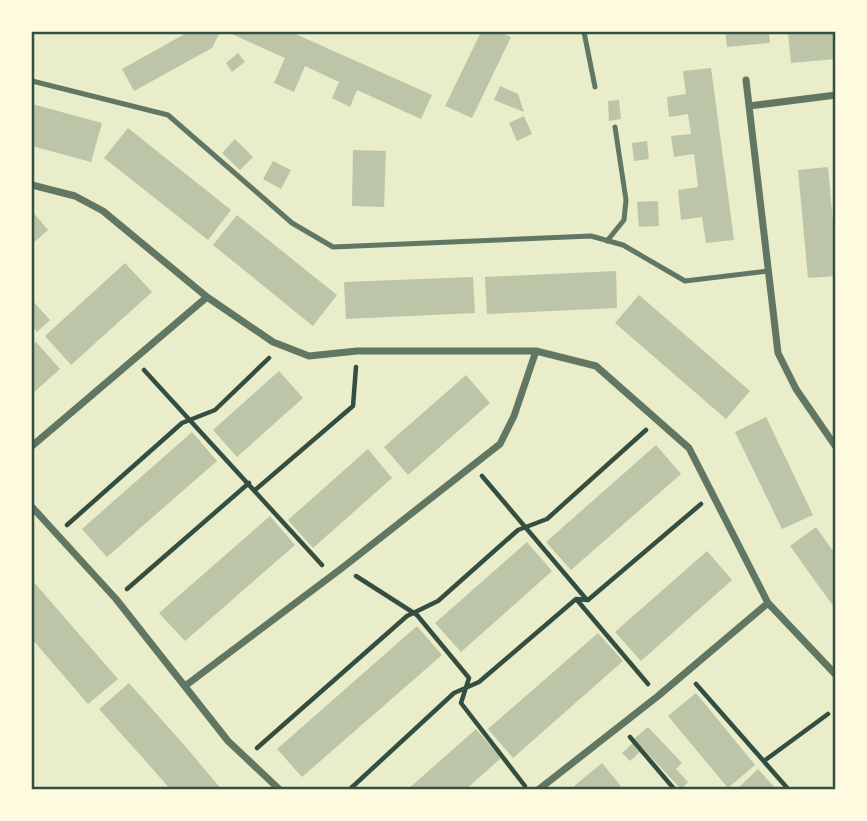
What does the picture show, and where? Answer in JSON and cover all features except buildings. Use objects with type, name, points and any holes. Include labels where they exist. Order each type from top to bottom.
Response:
[{"type":"street","points":[[746,80],[778,352],[796,389],[835,447]]},
{"type":"street","points":[[749,106],[835,95]]},
{"type":"street","points":[[32,185],[75,197],[103,211],[207,297],[273,342],[309,356],[357,351],[536,351],[596,366],[688,448],[768,603],[835,675]]},
{"type":"street","points":[[32,446],[207,297]]},
{"type":"street","points":[[186,685],[332,576],[500,444],[514,416],[536,351]]},
{"type":"street","points":[[32,508],[116,599],[228,741],[280,789]]},
{"type":"street","points":[[538,789],[659,696],[768,603]]},
{"type":"lane","points":[[584,32],[595,87]]},
{"type":"lane","points":[[32,81],[168,116],[292,223],[333,247],[591,236],[623,246],[685,281],[768,271]]},
{"type":"lane","points":[[607,241],[624,220],[626,200],[615,127]]},
{"type":"path","points":[[56,534],[182,424],[215,410],[283,345]]},
{"type":"path","points":[[256,490],[353,406],[357,351]]},
{"type":"path","points":[[134,359],[332,576]]},
{"type":"path","points":[[246,758],[407,616],[438,601],[518,530],[547,519],[657,420]]},
{"type":"path","points":[[474,467],[588,600]]},
{"type":"path","points":[[116,599],[249,483]]},
{"type":"path","points":[[349,789],[453,693],[479,682],[576,599],[588,600],[713,493]]},
{"type":"path","points":[[342,568],[414,613],[469,678],[461,703],[527,789]]},
{"type":"path","points":[[576,599],[659,696]]},
{"type":"path","points":[[686,673],[789,789]]},
{"type":"path","points":[[764,762],[828,714]]},
{"type":"path","points":[[620,726],[676,789]]}]
